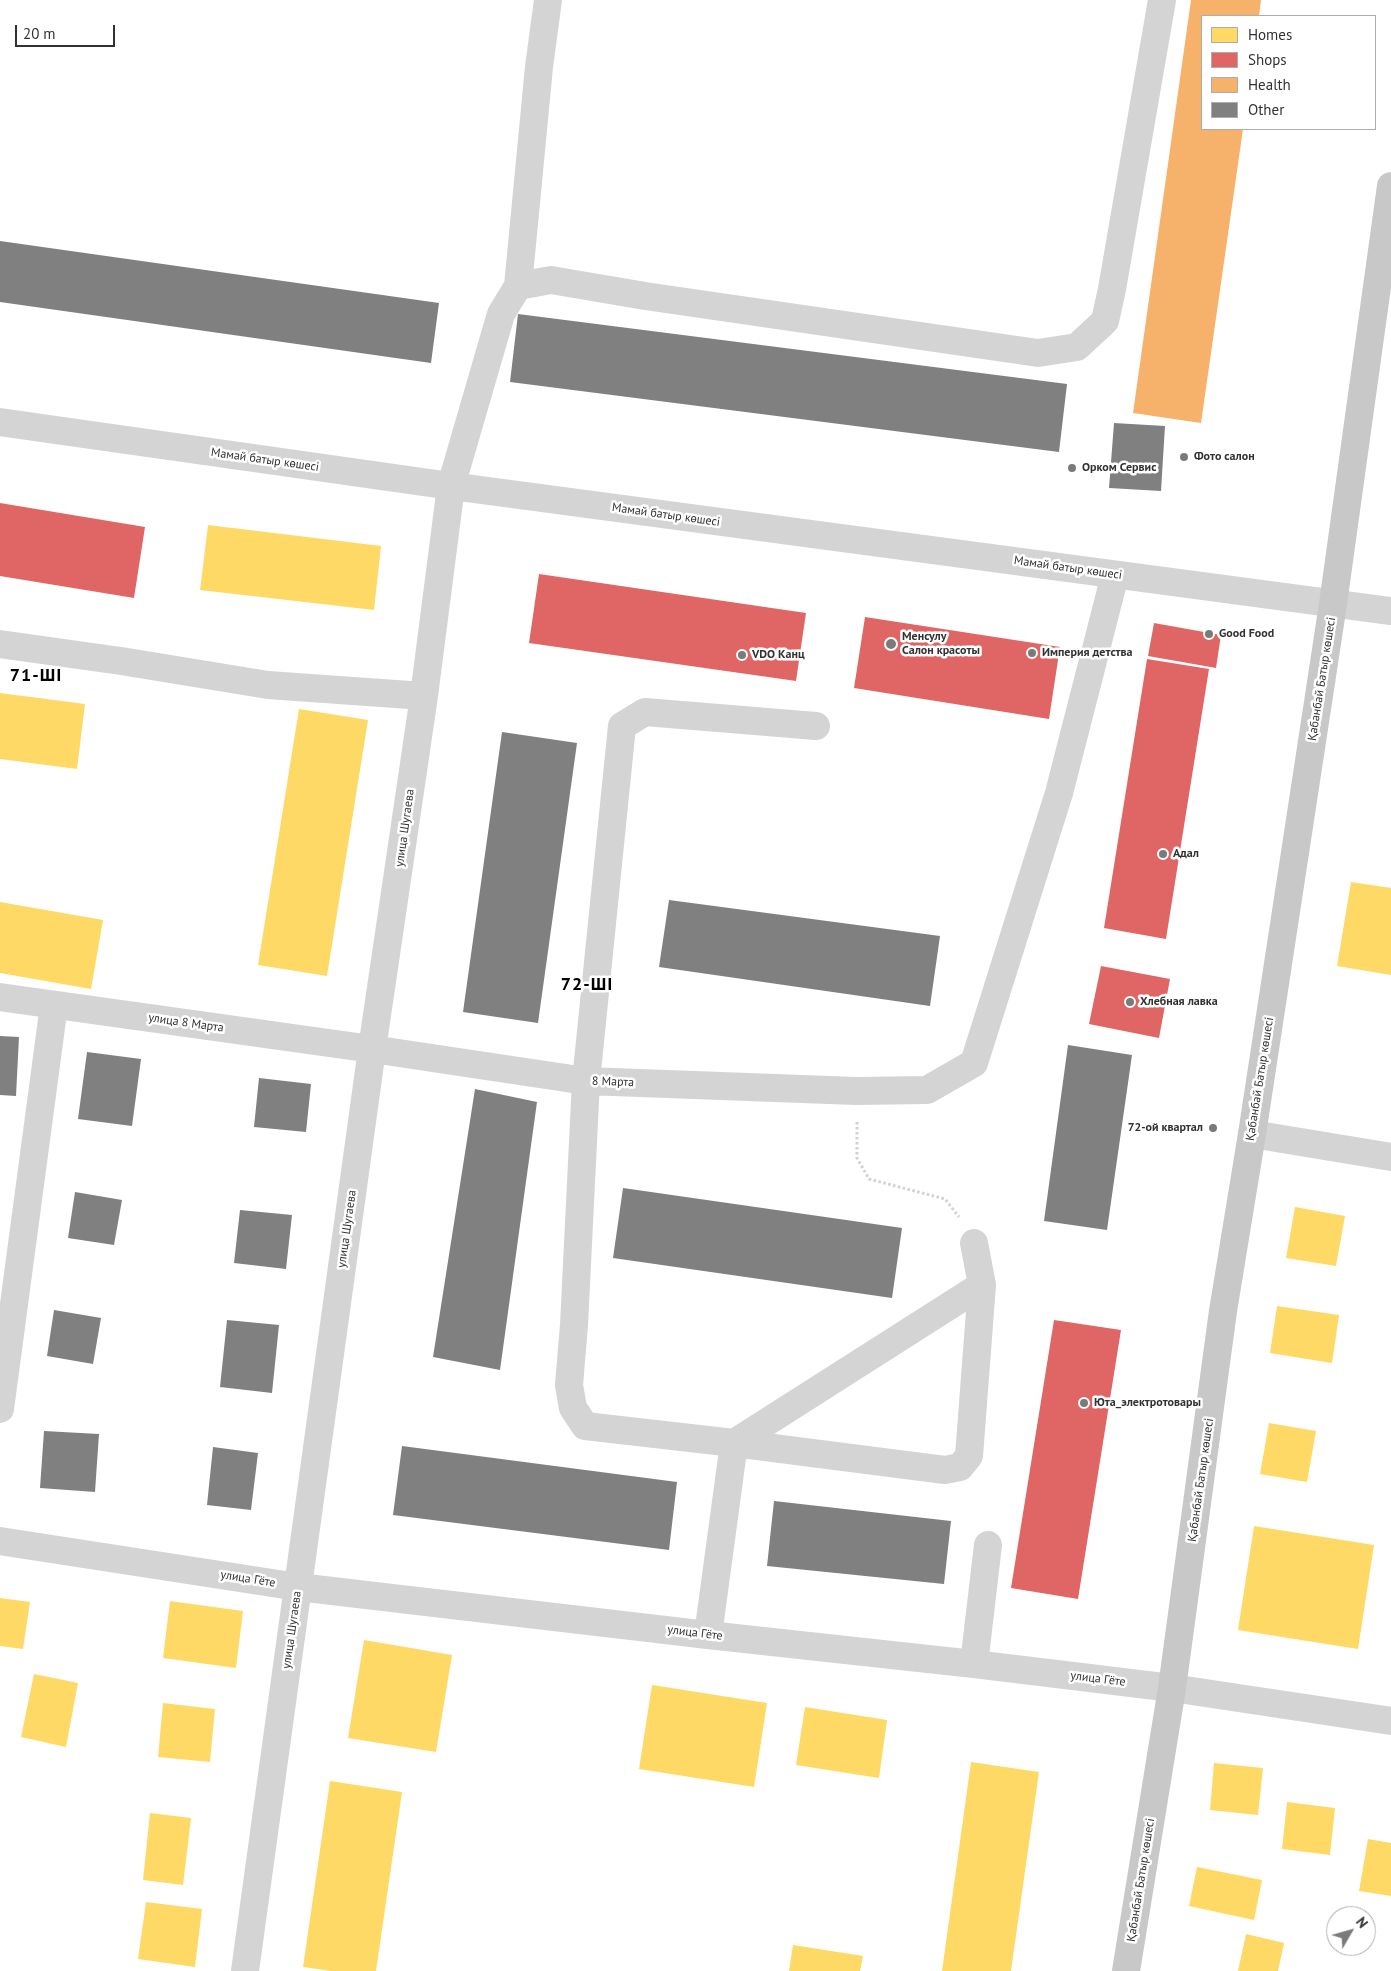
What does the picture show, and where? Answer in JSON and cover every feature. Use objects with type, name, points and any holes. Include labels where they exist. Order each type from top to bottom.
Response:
[{"type":"main road","name":"Қабанбай Батыр көшесі","points":[[1126,1971],[1172,1688],[1223,1311],[1333,604],[1391,186]]},
{"type":"street","points":[[548,0],[539,67],[518,286],[551,280],[654,298],[1038,353],[1077,347],[1105,321],[1162,0]]},
{"type":"street","name":"улица Шугаева","points":[[245,1971],[372,1049],[424,696],[451,486],[501,314],[518,286]]},
{"type":"street","name":"Мамай батыр көшесі","points":[[0,422],[451,486],[1391,611]]},
{"type":"street","name":"8 Марта","points":[[372,1049],[586,1081],[856,1091],[927,1090],[974,1063],[1059,793],[1115,575]]},
{"type":"street","points":[[0,644],[268,685],[424,696]]},
{"type":"street","points":[[816,726],[645,712],[622,726],[586,1081],[574,1325],[569,1385],[573,1408],[585,1426],[946,1470],[960,1466],[970,1456],[982,1285],[974,1243]]},
{"type":"street","name":"улица 8 Марта","points":[[0,997],[372,1049]]},
{"type":"street","points":[[0,1409],[54,1005]]},
{"type":"street","points":[[1252,1134],[1391,1157]]},
{"type":"street","points":[[708,1635],[734,1443],[982,1285]]},
{"type":"street","name":"улица Гёте","points":[[0,1541],[298,1587],[1172,1688],[1391,1721]]},
{"type":"street","points":[[974,1664],[988,1545]]},
{"type":"path","points":[[856,1091],[857,1158],[869,1179],[945,1199],[974,1243]]},
{"type":"building: Homes","points":[[208,525],[381,546],[374,610],[200,590]]},
{"type":"building: Homes","points":[[0,693],[85,704],[77,769],[0,759]]},
{"type":"building: Homes","points":[[299,709],[368,720],[327,976],[258,965]]},
{"type":"building: Homes","points":[[1351,882],[1391,888],[1391,975],[1337,966]]},
{"type":"building: Homes","points":[[0,902],[103,920],[91,989],[0,973]]},
{"type":"building: Homes","points":[[1295,1207],[1345,1216],[1336,1266],[1286,1258]]},
{"type":"building: Homes","points":[[1277,1306],[1339,1315],[1332,1363],[1270,1353]]},
{"type":"building: Homes","points":[[1269,1423],[1316,1431],[1307,1482],[1260,1474]]},
{"type":"building: Homes","points":[[1254,1526],[1374,1545],[1358,1649],[1238,1630]]},
{"type":"building: Homes","points":[[0,1598],[30,1602],[23,1649],[0,1646]]},
{"type":"building: Homes","points":[[170,1601],[243,1611],[236,1668],[163,1658]]},
{"type":"building: Homes","points":[[364,1640],[452,1655],[436,1752],[348,1738]]},
{"type":"building: Homes","points":[[34,1674],[78,1683],[66,1747],[21,1737]]},
{"type":"building: Homes","points":[[652,1685],[767,1703],[754,1787],[639,1769]]},
{"type":"building: Homes","points":[[163,1703],[215,1709],[210,1762],[158,1757]]},
{"type":"building: Homes","points":[[805,1707],[887,1720],[879,1778],[796,1765]]},
{"type":"building: Homes","points":[[971,1762],[1039,1772],[1011,1971],[942,1971]]},
{"type":"building: Homes","points":[[1214,1763],[1263,1768],[1258,1815],[1210,1810]]},
{"type":"building: Homes","points":[[330,1781],[402,1792],[376,1971],[331,1971],[303,1967]]},
{"type":"building: Homes","points":[[1287,1802],[1335,1808],[1330,1855],[1282,1849]]},
{"type":"building: Homes","points":[[150,1813],[191,1818],[183,1885],[143,1880]]},
{"type":"building: Homes","points":[[1368,1839],[1391,1843],[1391,1896],[1359,1891]]},
{"type":"building: Homes","points":[[1197,1867],[1262,1880],[1254,1920],[1189,1906]]},
{"type":"building: Homes","points":[[146,1902],[202,1909],[195,1967],[138,1959]]},
{"type":"building: Homes","points":[[1246,1934],[1284,1943],[1278,1971],[1238,1971]]},
{"type":"building: Homes","points":[[793,1945],[863,1956],[860,1971],[789,1971]]},
{"type":"building: Shops","points":[[0,503],[145,527],[134,598],[0,576]]},
{"type":"building: Shops","points":[[539,574],[806,613],[796,681],[529,643]]},
{"type":"building: Shops","points":[[865,617],[1060,647],[1049,719],[854,688]]},
{"type":"building: Shops","points":[[1154,623],[1221,635],[1216,668],[1148,656]]},
{"type":"building: Shops","points":[[1147,659],[1209,669],[1166,939],[1104,928]]},
{"type":"building: Shops","name":"Хлебная лавка","points":[[1101,966],[1170,979],[1159,1038],[1089,1024]]},
{"type":"building: Shops","points":[[1054,1320],[1121,1330],[1078,1599],[1011,1588]]},
{"type":"building: Health","points":[[1191,0],[1261,0],[1259,15],[1201,15],[1201,130],[1243,130],[1201,423],[1133,413]]},
{"type":"building: Other","points":[[0,241],[439,303],[431,363],[0,302]]},
{"type":"building: Other","points":[[518,314],[1067,384],[1059,452],[510,382]]},
{"type":"building: Other","points":[[1114,423],[1165,426],[1161,491],[1109,488]]},
{"type":"building: Other","points":[[502,732],[577,743],[538,1023],[463,1012]]},
{"type":"building: Other","points":[[669,900],[940,936],[930,1006],[659,967]]},
{"type":"building: Other","points":[[0,1036],[19,1037],[16,1096],[0,1095]]},
{"type":"building: Other","points":[[1068,1045],[1132,1055],[1107,1230],[1044,1221]]},
{"type":"building: Other","points":[[87,1052],[141,1059],[132,1126],[78,1119]]},
{"type":"building: Other","points":[[259,1078],[311,1084],[306,1132],[254,1127]]},
{"type":"building: Other","points":[[475,1089],[537,1102],[500,1370],[433,1357]]},
{"type":"building: Other","points":[[623,1188],[902,1228],[892,1298],[613,1258]]},
{"type":"building: Other","points":[[75,1192],[122,1200],[114,1245],[68,1238]]},
{"type":"building: Other","points":[[240,1210],[292,1215],[286,1269],[234,1263]]},
{"type":"building: Other","points":[[54,1310],[101,1318],[93,1364],[47,1356]]},
{"type":"building: Other","points":[[227,1320],[279,1325],[272,1393],[220,1387]]},
{"type":"building: Other","points":[[44,1431],[99,1434],[95,1492],[40,1488]]},
{"type":"building: Other","points":[[402,1446],[677,1482],[669,1550],[393,1515]]},
{"type":"building: Other","points":[[213,1447],[258,1453],[251,1510],[207,1505]]},
{"type":"building: Other","points":[[774,1501],[951,1521],[944,1584],[767,1566]]},
{"type":"place","name":"Фото салон","points":[[1184,457]]},
{"type":"place","name":"Орком Сервис","points":[[1072,468]]},
{"type":"place","name":"Good Food","points":[[1209,634]]},
{"type":"place","name":"Менсулу Салон красоты","points":[[891,644]]},
{"type":"place","name":"Империя детства","points":[[1032,653]]},
{"type":"place","name":"VDO Канц","points":[[742,655]]},
{"type":"place","name":"Адал","points":[[1163,854]]},
{"type":"place","name":"Хлебная лавка","points":[[1130,1002]]},
{"type":"place","name":"72-ой квартал","points":[[1213,1128]]},
{"type":"place","name":"Юта_электротовары","points":[[1084,1403]]},
{"type":"district","name":"71-ШІ","points":[[36,676]]},
{"type":"district","name":"72-ШІ","points":[[587,985]]}]
